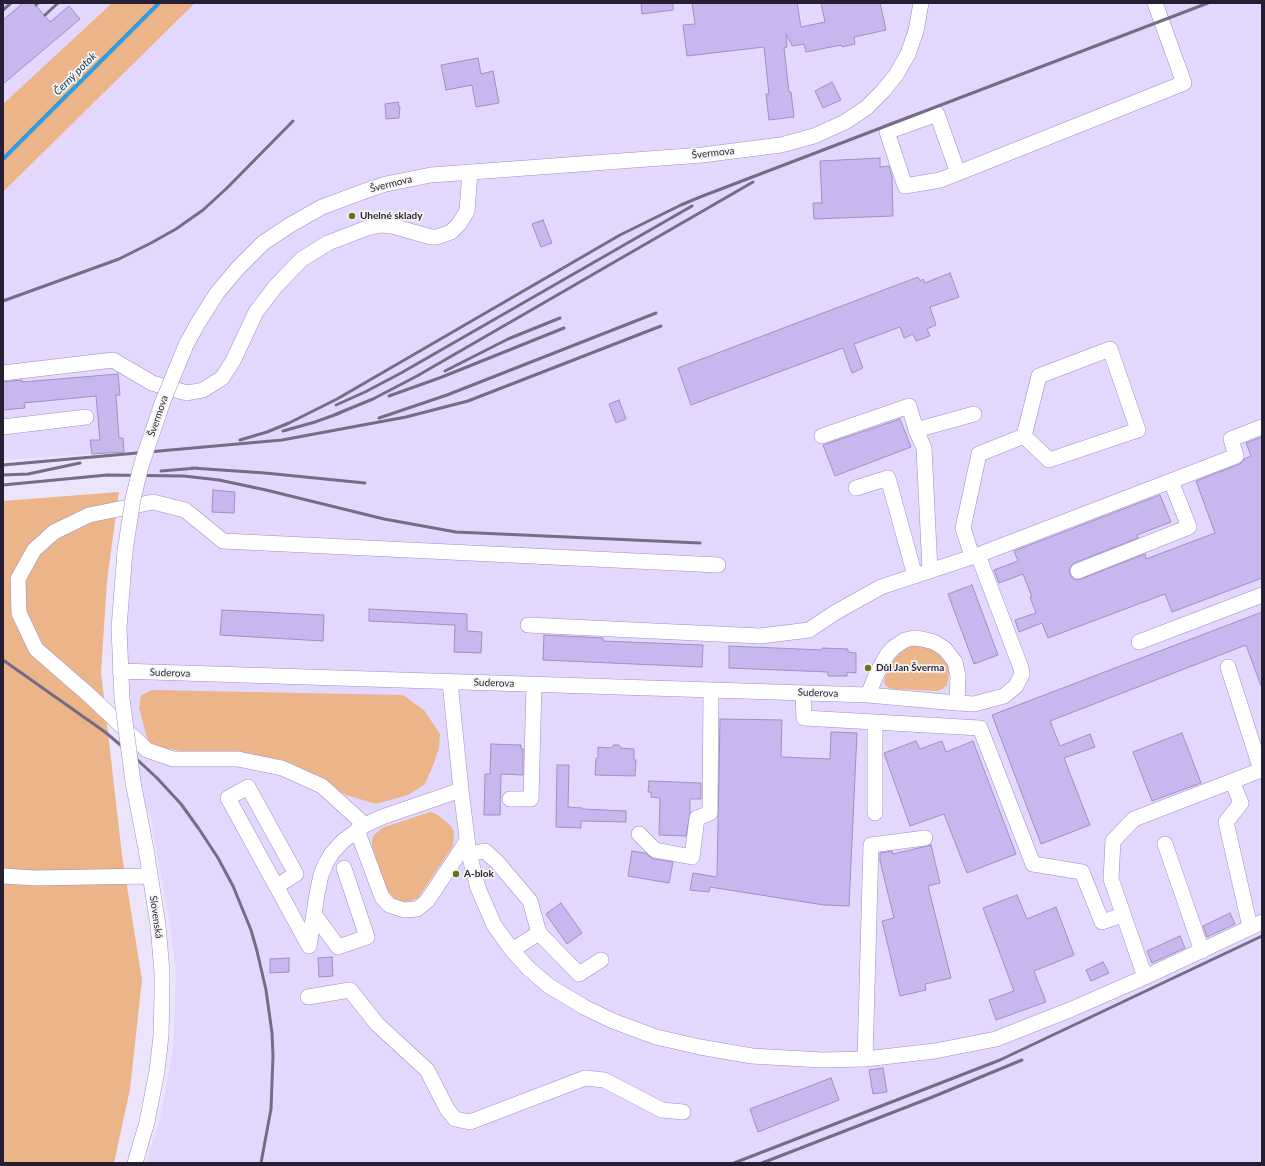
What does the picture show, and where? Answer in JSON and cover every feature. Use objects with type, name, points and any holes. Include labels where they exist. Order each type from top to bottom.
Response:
[{"type":"street","name":"Švermova","points":[[120,671],[119,628],[125,551],[133,499],[141,466],[162,401],[186,345],[217,293],[238,268],[263,243],[290,225],[322,207],[344,198],[386,184],[432,175],[702,155],[781,145],[814,136],[845,122],[866,108],[883,91],[896,74],[908,54],[916,31],[921,3]]},
{"type":"street","points":[[958,173],[937,114],[886,132],[905,186],[940,180],[958,173],[1184,83],[1155,3]]},
{"type":"street","points":[[3,373],[113,360],[152,383],[187,393],[203,390],[222,378],[233,361],[251,320],[259,308],[275,287],[302,260],[328,243],[367,228],[380,225],[392,226],[431,237],[437,237],[451,232],[459,224],[467,211],[470,172]]},
{"type":"street","points":[[1110,349],[1138,430],[1050,460],[1024,436],[1039,376],[1110,349]]},
{"type":"street","points":[[822,436],[909,406],[916,430],[924,448],[930,571]]},
{"type":"street","points":[[916,430],[974,414]]},
{"type":"street","points":[[3,427],[86,417]]},
{"type":"street","points":[[528,625],[760,636],[809,630],[836,612],[881,587],[975,556],[1236,456],[1231,438],[1262,427]]},
{"type":"street","points":[[975,556],[963,528],[979,454],[1024,436]]},
{"type":"street","points":[[856,488],[888,478],[915,576]]},
{"type":"street","points":[[1078,571],[1189,527],[1172,480]]},
{"type":"street","points":[[468,847],[427,901],[417,909],[404,910],[389,905],[382,897],[361,828],[322,786],[282,768],[238,759],[173,759],[147,750],[90,696],[36,649],[19,613],[18,579],[34,550],[54,532],[89,515],[153,502],[185,510],[222,541],[718,565]]},
{"type":"street","name":"Suderova","points":[[120,671],[868,695],[974,704],[1004,696],[1011,691],[1020,680],[1022,674],[1021,668],[975,556]]},
{"type":"street","points":[[1139,642],[1262,595]]},
{"type":"street","points":[[868,695],[877,672],[893,648],[905,640],[914,638],[934,642],[951,655],[955,662],[958,676],[953,703],[951,727]]},
{"type":"street","points":[[1145,978],[1111,879],[1113,841],[1134,819],[1261,770],[1228,667]]},
{"type":"street","name":"Slovenská","points":[[120,671],[133,782],[150,876],[162,972],[162,1017],[159,1057],[152,1098],[135,1163]]},
{"type":"street","points":[[450,682],[468,847],[478,888],[483,901],[494,925],[512,950],[528,968],[549,986],[584,1007],[613,1020],[656,1037],[700,1047],[752,1056],[822,1060],[865,1059],[935,1051],[996,1039],[1145,978],[1256,925],[1226,822],[1241,803],[1232,781]]},
{"type":"street","points":[[510,799],[531,799],[534,685]]},
{"type":"street","points":[[640,834],[656,850],[692,857],[697,818],[710,813],[711,690]]},
{"type":"street","points":[[803,693],[804,718],[980,728],[1033,864],[1082,872],[1102,922],[1123,915]]},
{"type":"street","points":[[875,722],[875,813]]},
{"type":"street","points":[[277,886],[296,874],[248,787],[228,798],[309,946],[321,875],[332,853],[343,841],[361,828],[382,817],[461,790]]},
{"type":"street","points":[[865,1059],[872,845],[925,838]]},
{"type":"street","points":[[1165,844],[1202,951]]},
{"type":"street","points":[[468,847],[485,851],[498,863],[530,901],[539,932],[579,974],[601,960]]},
{"type":"street","points":[[314,914],[338,947],[367,937],[344,868]]},
{"type":"street","points":[[3,876],[36,878],[150,876]]},
{"type":"street","points":[[512,950],[539,932]]},
{"type":"street","points":[[308,997],[350,990],[377,1024],[427,1070],[447,1109],[455,1119],[470,1122],[585,1078],[604,1080],[662,1110],[683,1112]]},
{"type":"shaded area","points":[[3,3],[112,3],[3,104]]},
{"type":"shaded area","points":[[112,3],[195,3],[3,192],[3,104]]},
{"type":"shaded area","points":[[195,3],[1262,3],[1262,1163],[146,1163],[160,1118],[173,1049],[176,972],[170,924],[150,815],[133,782],[119,628],[146,450],[3,460],[3,192]]},
{"type":"shaded area","points":[[119,492],[107,581],[101,672],[122,855],[142,980],[130,1089],[114,1163],[4,1163],[3,501]]},
{"type":"shaded area","points":[[926,646],[939,653],[948,665],[947,685],[942,689],[937,691],[895,689],[886,686],[884,682],[885,677],[894,659],[905,648]]},
{"type":"shaded area","points":[[152,690],[403,695],[424,710],[440,734],[439,748],[425,784],[408,795],[376,804],[346,795],[317,777],[149,745],[139,708],[141,695]]},
{"type":"shaded area","points":[[430,812],[438,815],[451,826],[454,832],[453,846],[418,898],[402,902],[395,899],[387,890],[372,846],[373,836],[382,828]]},
{"type":"building","points":[[23,3],[34,3],[50,22],[69,6],[80,19],[3,84],[3,20]]},
{"type":"building","points":[[641,3],[673,3],[673,10],[642,14]]},
{"type":"building","points":[[692,3],[797,3],[801,27],[825,22],[821,3],[880,3],[886,30],[854,37],[855,44],[842,47],[841,45],[806,52],[804,44],[792,46],[786,34],[787,47],[784,48],[789,92],[791,92],[794,117],[769,120],[766,94],[769,94],[764,47],[687,56],[683,25],[695,24]]},
{"type":"building","points":[[478,58],[481,74],[493,71],[499,103],[476,107],[472,85],[446,90],[441,65]]},
{"type":"building","points":[[832,82],[841,100],[823,108],[815,91]]},
{"type":"building","points":[[398,102],[400,107],[399,118],[386,119],[385,104]]},
{"type":"building","points":[[880,158],[880,167],[889,166],[892,177],[893,216],[814,219],[813,203],[822,203],[820,161]]},
{"type":"building","points":[[543,220],[552,243],[541,247],[532,224]]},
{"type":"building","points":[[950,273],[959,297],[930,307],[936,325],[927,329],[930,336],[916,341],[913,334],[904,338],[900,327],[854,344],[863,368],[852,373],[843,348],[691,405],[678,368],[918,277],[920,281],[923,279],[925,283]]},
{"type":"building","points":[[118,374],[120,395],[116,395],[119,438],[123,438],[124,452],[92,454],[90,440],[100,440],[96,396],[24,403],[25,408],[3,410],[3,382],[22,380],[22,382]]},
{"type":"building","points":[[619,400],[626,419],[616,423],[609,404]]},
{"type":"building","points":[[900,419],[911,447],[835,476],[823,445]]},
{"type":"building","points":[[1262,437],[1262,578],[1172,612],[1165,594],[1048,638],[1042,623],[1019,632],[1015,620],[1036,613],[1030,597],[1032,597],[1023,574],[999,583],[994,570],[1018,561],[1014,551],[1160,495],[1171,522],[1137,535],[1138,538],[1074,563],[1069,569],[1072,578],[1076,580],[1081,579],[1145,554],[1146,559],[1215,533],[1196,481],[1240,464],[1244,459],[1251,456],[1246,443]]},
{"type":"building","points":[[213,490],[235,492],[234,513],[212,512]]},
{"type":"building","points":[[972,585],[998,655],[974,664],[948,594]]},
{"type":"building","points":[[369,609],[467,614],[467,631],[482,632],[481,653],[454,652],[455,625],[369,621]]},
{"type":"building","points":[[222,610],[324,615],[323,641],[220,635]]},
{"type":"building","points":[[1262,612],[1262,686],[1246,645],[1050,721],[1060,746],[1090,734],[1095,747],[1064,758],[1090,825],[1041,844],[992,715]]},
{"type":"building","points":[[544,635],[603,638],[603,641],[703,645],[702,667],[543,660]]},
{"type":"building","points":[[729,646],[822,650],[822,648],[848,649],[848,652],[856,653],[856,673],[847,672],[847,676],[828,676],[828,672],[729,668]]},
{"type":"building","points":[[720,719],[782,720],[781,757],[830,759],[831,732],[857,733],[849,906],[824,905],[710,887],[709,892],[690,890],[693,873],[717,877]]},
{"type":"building","points":[[1182,733],[1201,783],[1152,801],[1133,752]]},
{"type":"building","points":[[916,741],[920,749],[942,741],[946,752],[973,741],[1016,854],[967,873],[944,814],[910,826],[884,753]]},
{"type":"building","points":[[491,744],[521,745],[521,749],[523,749],[523,775],[501,774],[500,815],[484,815],[485,774],[490,774]]},
{"type":"building","points":[[614,745],[619,745],[621,748],[634,749],[634,760],[636,760],[635,776],[595,775],[598,747],[611,748]]},
{"type":"building","points":[[557,765],[569,765],[568,807],[626,811],[626,822],[581,821],[581,828],[556,827]]},
{"type":"building","points":[[649,781],[701,783],[701,799],[690,799],[690,813],[686,836],[659,835],[660,798],[651,797],[651,792],[648,792]]},
{"type":"building","points":[[931,845],[940,883],[928,886],[951,978],[925,984],[926,990],[900,996],[882,921],[894,918],[880,861],[880,853],[892,851],[893,854]]},
{"type":"building","points":[[632,851],[645,853],[653,859],[673,862],[669,883],[628,876]]},
{"type":"building","points":[[1017,895],[1027,919],[1056,907],[1074,955],[1034,971],[1046,1002],[996,1020],[989,1000],[1014,991],[983,908]]},
{"type":"building","points":[[561,903],[582,933],[567,944],[546,914]]},
{"type":"building","points":[[1230,913],[1235,924],[1207,937],[1203,926]]},
{"type":"building","points":[[1180,936],[1185,948],[1152,963],[1147,951]]},
{"type":"building","points":[[332,957],[333,976],[319,977],[318,958]]},
{"type":"building","points":[[289,958],[289,972],[270,973],[270,959]]},
{"type":"building","points":[[1103,962],[1109,973],[1091,981],[1086,970]]},
{"type":"building","points":[[883,1068],[887,1092],[873,1094],[869,1070]]},
{"type":"building","points":[[831,1078],[839,1100],[758,1132],[750,1109]]},
{"type":"waterway","name":"Černý potok","points":[[3,159],[159,3]]},
{"type":"railway","points":[[3,10],[11,3]]},
{"type":"railway","points":[[45,15],[58,3]]},
{"type":"railway","points":[[285,425],[337,399],[620,235],[681,205],[1208,3]]},
{"type":"railway","points":[[3,301],[119,259],[176,229],[203,210],[227,188],[293,121]]},
{"type":"railway","points":[[334,415],[373,399],[417,376],[753,182]]},
{"type":"railway","points":[[336,405],[401,373],[692,206]]},
{"type":"railway","points":[[379,418],[447,395],[656,313]]},
{"type":"railway","points":[[445,371],[508,339],[560,318]]},
{"type":"railway","points":[[3,465],[282,440],[406,417],[468,401],[661,326]]},
{"type":"railway","points":[[389,396],[442,377],[564,328]]},
{"type":"railway","points":[[283,431],[340,413]]},
{"type":"railway","points":[[240,440],[267,432],[289,423]]},
{"type":"railway","points":[[3,475],[28,474],[80,463]]},
{"type":"railway","points":[[192,468],[265,473],[365,483]]},
{"type":"railway","points":[[161,471],[197,468]]},
{"type":"railway","points":[[3,485],[107,475],[184,476],[219,480],[384,519],[456,532],[700,543]]},
{"type":"railway","points":[[3,660],[105,732],[157,778],[181,804],[199,829],[218,858],[233,886],[251,930],[257,951],[266,990],[272,1033],[273,1056],[271,1109],[261,1163]]},
{"type":"railway","points":[[734,1163],[1000,1060],[1262,936]]},
{"type":"railway","points":[[762,1163],[930,1098],[1022,1060]]},
{"type":"place","name":"Uhelné sklady","points":[[352,216]]},
{"type":"place","name":"Důl Jan Šverma","points":[[868,668]]},
{"type":"place","name":"A-blok","points":[[456,874]]}]
